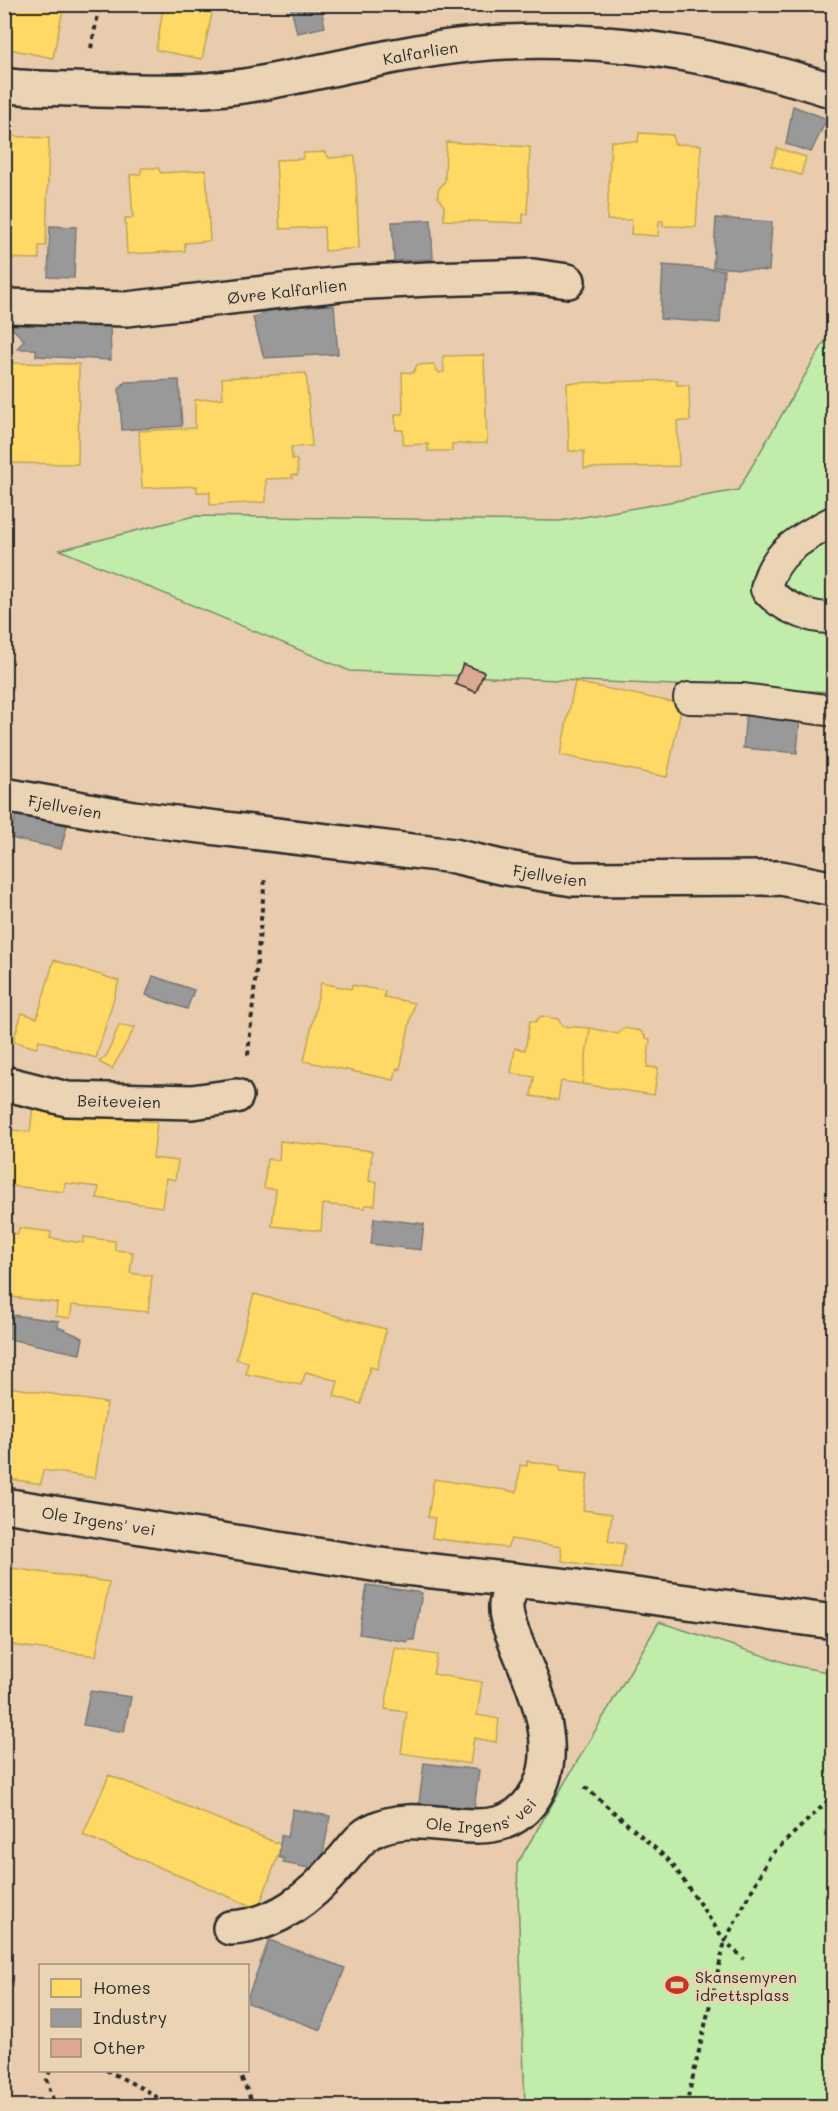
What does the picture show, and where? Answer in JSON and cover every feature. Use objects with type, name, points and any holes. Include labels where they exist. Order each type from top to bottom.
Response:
[{"type":"street","name":"Kalfarlien","points":[[4,86],[110,90],[205,90],[287,78],[419,52],[526,40],[585,42],[687,54],[799,80],[834,91]]},
{"type":"street","name":"Øvre Kalfarlien","points":[[4,306],[127,309],[350,283],[533,276],[568,280]]},
{"type":"street","name":"Fjellveien","points":[[4,795],[133,818],[209,828],[268,832],[454,856],[501,867],[573,879],[781,878],[834,889]]},
{"type":"street","name":"Beiteveien","points":[[4,1083],[67,1099],[192,1102],[236,1096]]},
{"type":"street","name":"Ole Irgens' vei","points":[[4,1506],[379,1565],[515,1580],[834,1622]]},
{"type":"street","name":"Ole Irgens' vei","points":[[230,1928],[268,1921],[302,1901],[323,1883],[360,1840],[384,1825],[412,1821],[478,1826],[510,1821],[518,1815],[539,1789],[549,1755],[537,1697],[509,1625],[506,1605],[515,1580]]},
{"type":"lane","points":[[834,521],[788,548],[776,560],[768,576],[766,589],[775,600],[799,611],[834,618]]},
{"type":"lane","points":[[689,698],[743,699],[834,711]]},
{"type":"path","points":[[89,58],[100,4]]},
{"type":"path","points":[[236,1096],[245,1084],[268,832]]},
{"type":"path","points":[[549,1755],[671,1862],[725,1941],[744,1959]]},
{"type":"path","points":[[686,2106],[725,1941],[770,1856],[834,1795]]},
{"type":"path","points":[[49,2072],[47,2080],[55,2106]]},
{"type":"path","points":[[110,2072],[151,2093],[169,2106]]},
{"type":"path","points":[[239,2072],[254,2106]]},
{"type":"green space","points":[[833,327],[833,692],[350,671],[60,550],[194,516],[560,521],[738,490]]},
{"type":"green space","name":"Skansemyren idrettsplass","points":[[659,1622],[796,1666],[833,1673],[833,2106],[525,2106],[517,1864]]},
{"type":"building: Homes","points":[[4,4],[64,4],[53,58],[4,48]]},
{"type":"building: Homes","points":[[164,4],[214,4],[202,59],[156,50]]},
{"type":"building: Homes","points":[[345,4],[382,4],[346,12]]},
{"type":"building: Homes","points":[[639,133],[673,135],[674,144],[701,145],[696,227],[663,226],[663,221],[659,221],[658,236],[631,234],[632,220],[607,220],[611,141],[638,142]]},
{"type":"building: Homes","points":[[4,136],[49,138],[46,246],[39,246],[39,259],[4,258]]},
{"type":"building: Homes","points":[[446,142],[530,147],[527,214],[523,214],[523,223],[444,220],[444,206],[438,197],[438,190],[445,181]]},
{"type":"building: Homes","points":[[777,148],[806,157],[801,175],[771,166]]},
{"type":"building: Homes","points":[[325,152],[329,158],[355,156],[359,248],[325,251],[324,227],[280,229],[276,160],[302,159],[304,153]]},
{"type":"building: Homes","points":[[142,168],[158,168],[161,173],[206,170],[210,241],[185,243],[185,251],[127,254],[125,218],[133,218],[130,175],[140,174]]},
{"type":"building: Homes","points":[[484,355],[487,443],[452,444],[452,451],[428,451],[428,444],[403,445],[403,430],[396,430],[395,414],[403,414],[402,372],[413,373],[417,365],[433,364],[439,373],[444,372],[443,356]]},
{"type":"building: Homes","points":[[4,359],[12,359],[12,363],[79,364],[78,464],[4,463]]},
{"type":"building: Homes","points":[[306,373],[312,446],[291,447],[292,459],[297,460],[298,475],[292,475],[293,478],[266,479],[266,502],[210,505],[210,492],[197,492],[197,486],[142,488],[139,431],[195,428],[195,400],[223,398],[222,378]]},
{"type":"building: Homes","points":[[677,380],[677,385],[689,385],[690,421],[677,421],[679,466],[584,468],[584,451],[569,451],[567,383]]},
{"type":"building: Homes","points":[[575,682],[682,704],[667,777],[560,755]]},
{"type":"building: Homes","points":[[54,960],[119,981],[96,1058],[39,1040],[36,1048],[13,1041],[22,1013],[37,1018]]},
{"type":"building: Homes","points":[[321,983],[352,989],[352,985],[385,991],[384,997],[414,1003],[400,1069],[397,1068],[394,1080],[304,1061]]},
{"type":"building: Homes","points":[[541,1016],[558,1019],[562,1026],[590,1028],[582,1084],[561,1081],[558,1100],[531,1096],[534,1077],[511,1073],[515,1048],[525,1050],[530,1021],[535,1022]]},
{"type":"building: Homes","points":[[119,1025],[135,1027],[112,1069],[99,1062],[107,1055]]},
{"type":"building: Homes","points":[[590,1028],[618,1034],[624,1028],[641,1031],[646,1038],[650,1039],[647,1067],[658,1068],[654,1095],[582,1084]]},
{"type":"building: Homes","points":[[33,1106],[119,1113],[118,1118],[157,1122],[153,1158],[178,1161],[175,1180],[166,1178],[162,1207],[97,1198],[99,1187],[65,1183],[64,1192],[4,1185],[4,1129],[30,1132]]},
{"type":"building: Homes","points":[[280,1141],[372,1151],[369,1181],[377,1182],[375,1205],[365,1205],[365,1208],[323,1204],[321,1231],[272,1226],[276,1189],[264,1188],[267,1159],[279,1160]]},
{"type":"building: Homes","points":[[19,1228],[51,1232],[50,1238],[83,1243],[84,1237],[115,1241],[115,1250],[133,1252],[130,1273],[152,1276],[148,1312],[72,1305],[70,1318],[56,1316],[57,1303],[4,1296],[4,1236],[8,1237],[9,1233],[18,1234]]},
{"type":"building: Homes","points":[[254,1294],[386,1329],[377,1369],[370,1367],[361,1404],[334,1396],[338,1381],[306,1372],[301,1385],[246,1374],[248,1362],[236,1359]]},
{"type":"building: Homes","points":[[9,1387],[107,1403],[95,1478],[43,1470],[41,1484],[4,1478],[4,1418]]},
{"type":"building: Homes","points":[[527,1461],[560,1466],[560,1471],[588,1474],[583,1510],[612,1514],[608,1541],[625,1544],[621,1569],[562,1561],[561,1547],[511,1539],[507,1548],[432,1538],[435,1518],[428,1517],[434,1479],[517,1492],[520,1465],[527,1466]]},
{"type":"building: Homes","points":[[11,1568],[109,1582],[96,1656],[4,1644],[4,1616]]},
{"type":"building: Homes","points":[[395,1648],[437,1655],[433,1674],[482,1682],[477,1715],[499,1719],[496,1742],[474,1738],[470,1764],[401,1753],[407,1712],[385,1709]]},
{"type":"building: Homes","points":[[109,1775],[282,1845],[258,1909],[83,1835]]},
{"type":"building: Industry","points":[[290,4],[320,4],[325,27],[297,33]]},
{"type":"building: Industry","points":[[793,106],[827,119],[811,152],[786,144]]},
{"type":"building: Industry","points":[[716,218],[772,222],[769,271],[713,267]]},
{"type":"building: Industry","points":[[431,220],[433,259],[394,261],[392,222]]},
{"type":"building: Industry","points":[[50,226],[76,227],[74,278],[48,277]]},
{"type":"building: Industry","points":[[663,265],[724,270],[720,323],[660,319]]},
{"type":"building: Industry","points":[[334,305],[338,354],[264,358],[253,318],[271,309]]},
{"type":"building: Industry","points":[[10,322],[110,326],[111,360],[36,356],[36,349],[17,349],[24,340],[9,325]]},
{"type":"building: Industry","points":[[179,380],[182,426],[122,430],[119,389],[125,382]]},
{"type":"building: Industry","points":[[746,712],[800,717],[797,753],[743,748]]},
{"type":"building: Industry","points":[[16,814],[67,825],[61,849],[10,838]]},
{"type":"building: Industry","points":[[153,976],[194,990],[187,1009],[146,995]]},
{"type":"building: Industry","points":[[374,1218],[424,1224],[421,1250],[371,1244]]},
{"type":"building: Industry","points":[[4,1314],[59,1321],[58,1327],[83,1338],[80,1354],[4,1338]]},
{"type":"building: Industry","points":[[367,1585],[422,1593],[414,1640],[408,1642],[359,1634]]},
{"type":"building: Industry","points":[[90,1691],[131,1697],[124,1732],[83,1725]]},
{"type":"building: Industry","points":[[424,1763],[479,1770],[474,1810],[419,1803]]},
{"type":"building: Industry","points":[[293,1809],[330,1816],[320,1870],[283,1863],[284,1859],[279,1857],[281,1835],[287,1837]]},
{"type":"building: Industry","points":[[269,1940],[345,1968],[321,2030],[249,2003],[249,1993]]},
{"type":"building: Other","points":[[463,664],[484,672],[476,692],[455,684]]},
{"type":"place","name":"Skansemyren idrettsplass","points":[[677,1985]]}]
